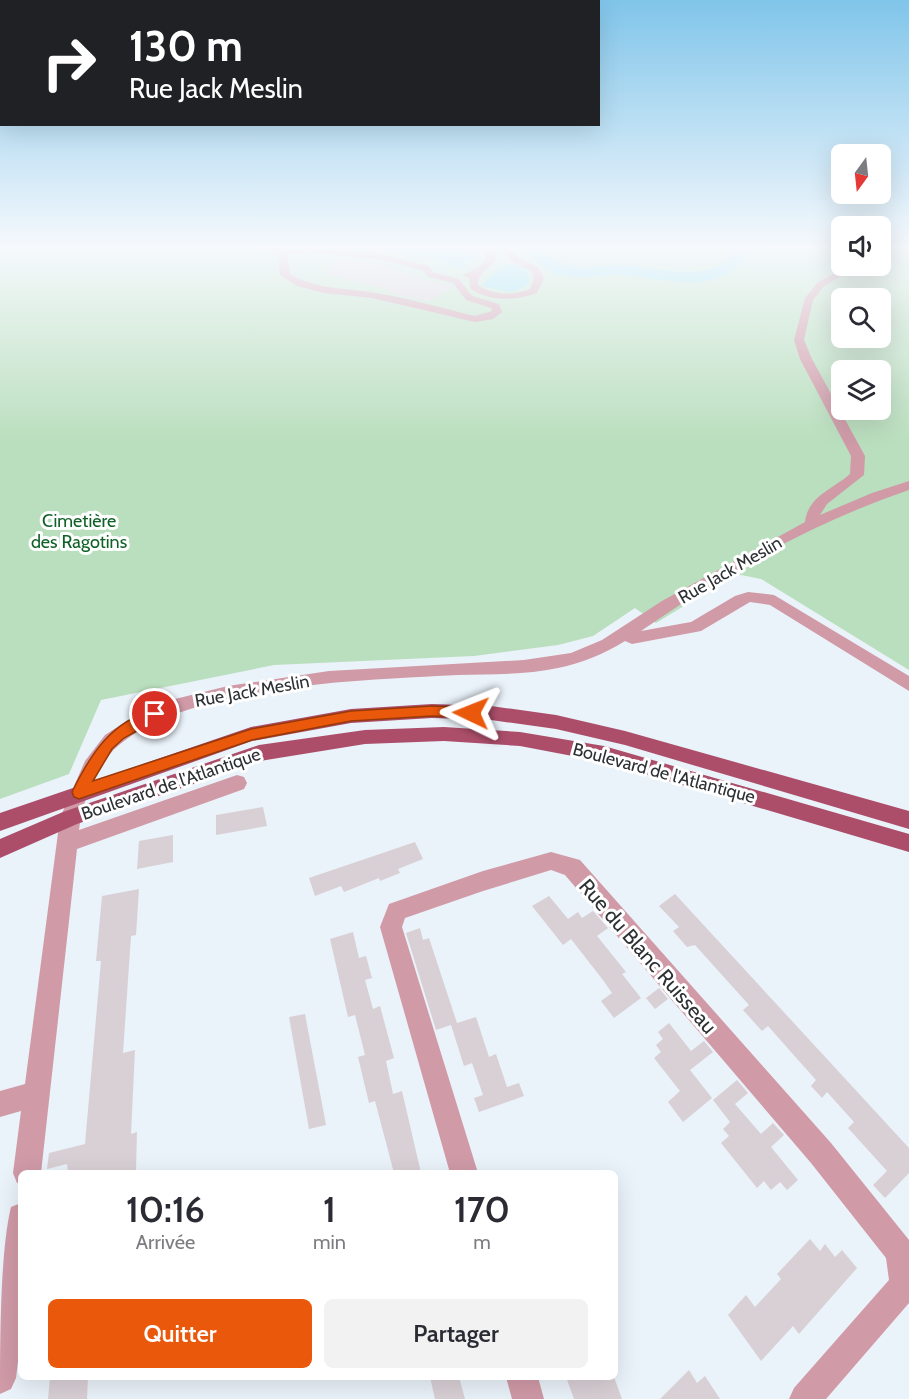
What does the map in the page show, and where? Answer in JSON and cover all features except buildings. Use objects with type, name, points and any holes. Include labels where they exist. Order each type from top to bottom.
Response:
[{"type":"main road","name":"Boulevard de l'Atlantique","points":[[0,822],[79,792],[251,734],[351,716],[432,711],[491,713],[556,722],[625,738],[909,820]]},
{"type":"main road","name":"Boulevard de l'Atlantique","points":[[0,849],[70,818],[259,753],[365,736],[444,734],[520,739],[604,754],[909,843]]},
{"type":"street","points":[[438,310],[475,319],[494,315],[496,310]]},
{"type":"street","points":[[806,310],[799,340],[806,359],[858,456],[857,475],[823,500],[812,514],[812,524]]},
{"type":"street","name":"Rue Jack Meslin","points":[[27,1170],[70,818],[79,792],[99,756],[113,738],[155,714],[217,695],[313,680],[560,662],[590,652],[626,633],[680,599],[812,524],[852,504],[909,485]]},
{"type":"street","points":[[626,633],[632,638],[696,627],[741,600],[748,597],[761,597],[785,605],[909,684]]},
{"type":"street","points":[[66,844],[237,783]]},
{"type":"street","name":"Rue du Blanc Ruisseau","points":[[463,1170],[391,927],[397,911],[433,897],[551,861],[572,867],[821,1153],[900,1252],[905,1285],[805,1399]]},
{"type":"street","points":[[0,1104],[37,1093]]},
{"type":"street","points":[[0,1378],[18,1240]]},
{"type":"street","points":[[523,1380],[528,1399]]},
{"type":"green space","name":"Cimetière des Ragotins","points":[[0,310],[831,310],[831,348],[891,348],[891,310],[909,310],[909,670],[761,579],[736,574],[656,623],[635,608],[593,636],[558,645],[474,656],[274,665],[101,700],[69,774],[0,799]]},
{"type":"route","points":[[155,714],[113,738],[99,756],[79,792],[251,734],[351,716],[432,711],[471,713]]}]
